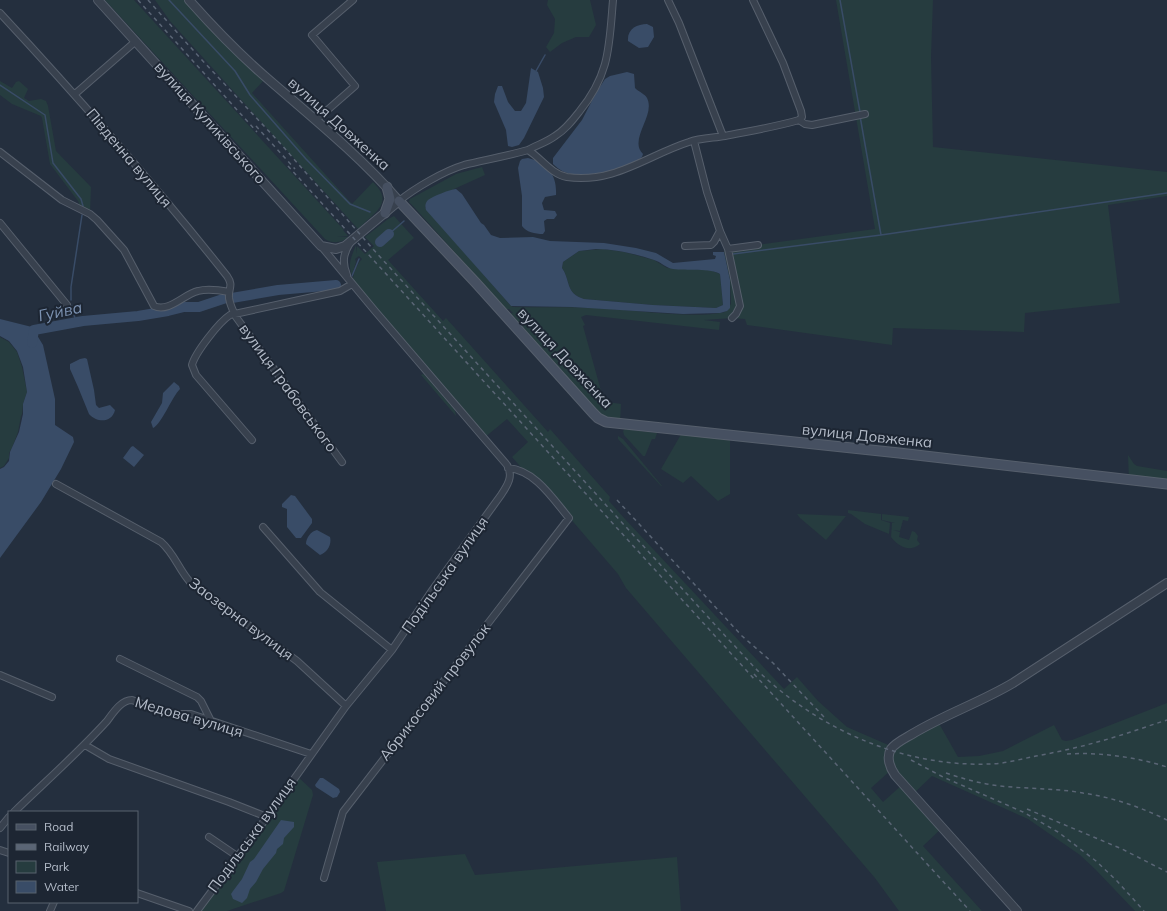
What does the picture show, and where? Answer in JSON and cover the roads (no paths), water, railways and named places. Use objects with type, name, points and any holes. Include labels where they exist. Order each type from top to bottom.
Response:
[{"type":"main road","points":[[385,213],[390,199],[387,187]]},
{"type":"main road","name":"вулиця Довженка","points":[[399,201],[593,413],[598,418],[606,422],[899,453],[1167,484]]},
{"type":"main road","points":[[385,213],[394,209],[407,209]]},
{"type":"street","name":"вулиця Куликівського","points":[[98,0],[321,246]]},
{"type":"street","name":"вулиця Довженка","points":[[189,0],[266,78],[316,120],[387,187],[399,201]]},
{"type":"street","points":[[316,120],[355,86],[312,35],[353,0]]},
{"type":"street","points":[[321,246],[336,249],[342,248],[350,243],[406,195],[450,170],[464,165],[528,150],[559,134],[582,108],[595,88],[604,69],[609,50],[613,0]]},
{"type":"street","points":[[668,0],[679,23],[723,136]]},
{"type":"street","points":[[528,150],[557,174],[567,177],[589,177],[622,171],[680,145],[694,141],[771,127],[799,120],[802,116],[801,110],[783,63],[753,0]]},
{"type":"street","name":"Південна вулиця","points":[[0,13],[75,94],[188,226],[227,276],[231,285],[229,292],[230,302],[234,314]]},
{"type":"street","points":[[75,94],[136,41]]},
{"type":"street","points":[[799,120],[804,124],[812,125],[861,115]]},
{"type":"street","points":[[694,141],[707,192],[720,231],[728,249],[740,306],[732,318]]},
{"type":"street","points":[[0,152],[62,200],[90,214],[97,220],[124,250],[150,301],[156,307],[163,307],[171,304],[199,290],[229,292]]},
{"type":"street","points":[[0,223],[67,305]]},
{"type":"street","points":[[685,246],[706,246],[712,244],[720,231]]},
{"type":"street","points":[[350,243],[345,253],[344,262],[350,282]]},
{"type":"street","points":[[728,249],[758,245]]},
{"type":"street","points":[[321,246],[508,468]]},
{"type":"street","points":[[252,440],[194,371],[192,365],[196,356],[217,327],[228,316],[340,291],[350,282]]},
{"type":"street","name":"вулиця Грабовського","points":[[234,314],[342,462]]},
{"type":"street","name":"Абрикосовий провулок","points":[[324,878],[343,812],[569,518],[536,480],[521,470],[508,468]]},
{"type":"street","name":"Подільська вулиця","points":[[197,911],[267,817],[346,706],[392,650],[433,589],[507,486],[510,477],[508,468]]},
{"type":"street","name":"Заозерна вулиця","points":[[56,484],[161,542],[167,547],[190,582],[297,661],[346,706]]},
{"type":"street","points":[[263,527],[320,592],[392,650]]},
{"type":"street","points":[[1017,911],[895,775],[889,762],[890,751],[898,743],[937,720],[992,695],[1014,683],[1167,582]]},
{"type":"street","points":[[120,659],[196,697],[201,701],[211,721]]},
{"type":"street","points":[[0,674],[52,697]]},
{"type":"street","name":"Медова вулиця","points":[[15,811],[85,745],[118,707],[129,700],[161,711],[191,714],[311,754]]},
{"type":"street","points":[[85,745],[109,759],[267,817]]},
{"type":"street","points":[[0,828],[8,818]]},
{"type":"street","points":[[209,837],[237,856]]},
{"type":"street","points":[[138,893],[189,911]]},
{"type":"water","points":[[647,24],[653,27],[654,37],[648,47],[639,48],[628,41],[629,33],[633,28]]},
{"type":"water","points":[[531,68],[538,72],[544,97],[524,138],[519,145],[512,147],[508,146],[506,130],[494,102],[495,94],[498,86],[502,86],[508,102],[515,111],[521,111],[526,103]]},
{"type":"water","points":[[627,72],[634,74],[635,88],[647,98],[649,105],[639,141],[639,148],[643,154],[642,157],[628,165],[599,173],[580,175],[564,172],[558,168],[553,164],[553,158],[582,120],[605,79],[610,76]]},
{"type":"water","points":[[528,158],[541,163],[546,167],[550,171],[555,181],[556,195],[545,197],[542,203],[544,210],[555,211],[557,215],[554,219],[547,219],[544,221],[545,231],[543,234],[531,232],[522,226],[522,196],[518,168],[522,159]]},
{"type":"water","points":[[456,189],[462,194],[481,223],[491,235],[500,238],[533,237],[550,241],[604,243],[656,253],[673,263],[715,259],[716,256],[713,255],[713,252],[724,252],[730,280],[730,308],[727,311],[720,313],[683,314],[572,307],[511,306],[426,210],[426,202],[428,200],[437,195]],"holes":[[[603,249],[640,256],[657,261],[673,269],[705,270],[716,272],[720,274],[723,305],[716,308],[653,305],[584,299],[571,290],[562,268],[563,262],[579,251]]]},
{"type":"water","points":[[0,319],[32,327],[43,345],[55,399],[55,425],[73,437],[74,442],[61,469],[41,502],[0,558],[0,469],[9,461],[10,452],[19,432],[23,414],[23,404],[27,392],[23,367],[17,351],[9,341],[0,336]]},
{"type":"water","points":[[85,358],[87,359],[96,405],[99,408],[110,405],[115,410],[108,419],[96,419],[89,414],[70,369],[70,364]]},
{"type":"water","points":[[174,382],[180,389],[159,422],[153,428],[151,422],[162,403],[163,393]]},
{"type":"water","points":[[133,446],[144,455],[134,467],[123,458]]},
{"type":"water","points":[[291,495],[295,496],[312,519],[312,523],[301,538],[296,538],[287,527],[287,509],[282,507],[282,504]]},
{"type":"water","points":[[317,530],[330,537],[328,548],[320,555],[306,544],[309,535]]},
{"type":"water","points":[[320,778],[323,778],[339,789],[340,792],[337,797],[333,798],[316,787],[315,785]]},
{"type":"water","points":[[281,820],[294,822],[294,827],[284,838],[283,844],[277,849],[276,853],[263,869],[256,882],[250,889],[247,898],[242,903],[233,899],[231,894],[242,879],[250,862],[254,859]]},
{"type":"waterway","name":"Гуйва","points":[[169,0],[235,71],[250,95],[306,159],[350,204],[370,212]]},
{"type":"waterway","points":[[840,0],[860,112]]},
{"type":"waterway","points":[[536,71],[545,55]]},
{"type":"waterway","points":[[0,85],[45,115],[53,163],[81,199],[83,206]]},
{"type":"waterway","points":[[860,116],[881,235]]},
{"type":"waterway","points":[[733,254],[881,235],[1167,193]]},
{"type":"waterway","points":[[71,300],[71,287],[82,215]]},
{"type":"waterway","points":[[389,234],[404,221]]},
{"type":"waterway","name":"Гуйва","points":[[380,242],[389,234]]},
{"type":"waterway","points":[[352,276],[359,259]]},
{"type":"waterway","name":"Гуйва","points":[[232,298],[278,290],[336,285]]},
{"type":"waterway","name":"Гуйва","points":[[32,343],[34,330],[83,321],[138,316],[184,307],[199,307],[226,298]]},
{"type":"waterway","points":[[72,306],[76,323]]},
{"type":"railway","points":[[138,0],[257,132]]},
{"type":"railway","points":[[148,0],[279,142],[372,248],[728,639],[759,672],[783,693],[836,727],[865,741],[895,752],[926,759],[957,763],[995,764],[1061,751],[1118,736],[1167,720]]},
{"type":"railway","points":[[256,126],[295,169]]},
{"type":"railway","points":[[288,166],[756,681]]},
{"type":"railway","points":[[617,500],[742,636],[773,663],[824,717]]},
{"type":"railway","points":[[754,674],[970,911]]},
{"type":"railway","points":[[1067,754],[1118,756],[1143,760],[1167,767]]},
{"type":"railway","points":[[911,760],[943,777],[1023,812],[1058,832],[1096,861],[1117,881],[1144,911]]},
{"type":"railway","points":[[946,773],[993,785],[1073,791],[1104,797],[1126,803],[1167,820]]},
{"type":"railway","points":[[1027,809],[1122,849],[1167,872]]}]
